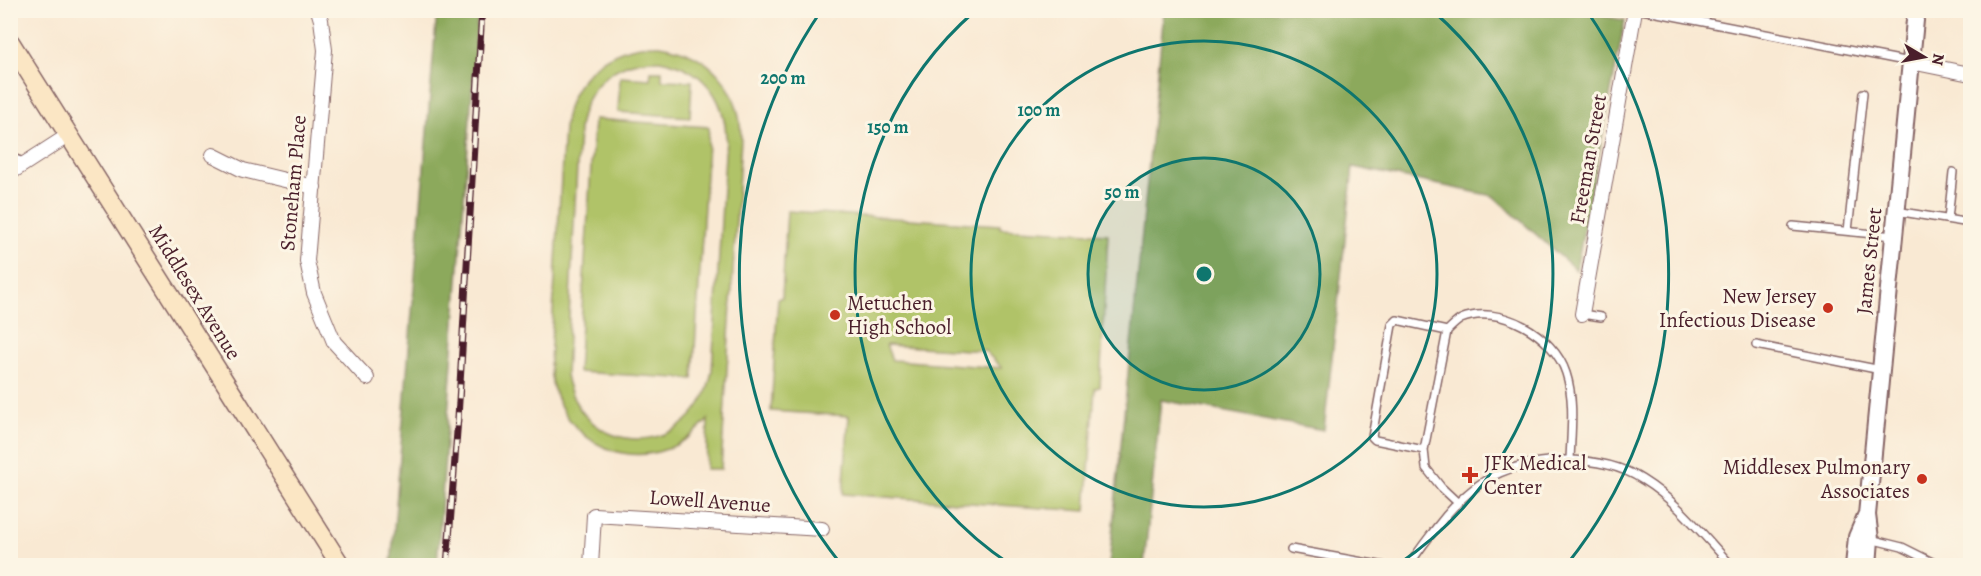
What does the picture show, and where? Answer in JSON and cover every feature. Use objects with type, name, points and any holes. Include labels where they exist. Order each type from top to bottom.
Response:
[{"type":"main road","name":"Middlesex Avenue","points":[[10,42],[341,566]]},
{"type":"street","name":"Stoneham Place","points":[[318,10],[326,50],[307,261],[314,293],[334,342],[367,378]]},
{"type":"street","name":"Freeman Street","points":[[1582,314],[1635,10]]},
{"type":"street","name":"James Street","points":[[1868,566],[1870,539],[1867,515],[1896,211],[1903,60],[1916,10]]},
{"type":"street","points":[[1903,60],[1971,74]]},
{"type":"street","points":[[10,173],[69,135]]},
{"type":"street","points":[[213,155],[243,170],[314,187]]},
{"type":"street","name":"Lowell Avenue","points":[[591,566],[594,515],[822,529]]},
{"type":"street","name":"James Street","points":[[1854,566],[1857,537],[1867,515]]},
{"type":"lane","points":[[1642,10],[1903,60]]},
{"type":"lane","points":[[1848,231],[1863,93]]},
{"type":"lane","points":[[10,157],[26,163]]},
{"type":"lane","points":[[1948,219],[1953,172]]},
{"type":"lane","points":[[1896,211],[1971,224]]},
{"type":"lane","points":[[1793,226],[1894,236]]},
{"type":"lane","points":[[1582,314],[1601,317]]},
{"type":"lane","points":[[1457,501],[1426,468],[1425,450],[1447,331],[1460,320],[1477,316],[1507,319],[1534,331],[1555,352],[1566,372],[1571,403],[1570,460]]},
{"type":"lane","points":[[1425,450],[1375,440],[1372,436],[1392,326],[1397,320],[1447,331]]},
{"type":"lane","points":[[1756,345],[1881,370]]},
{"type":"lane","points":[[1409,566],[1457,501],[1485,480],[1513,467],[1544,461],[1582,460],[1612,465],[1657,489],[1732,566]]},
{"type":"lane","points":[[1870,539],[1902,547],[1941,566]]},
{"type":"lane","points":[[1292,549],[1384,566]]},
{"type":"green space","points":[[1567,10],[1625,20],[1576,270],[1493,196],[1353,167],[1324,430],[1161,400],[1144,565],[1109,565],[1164,11]]},
{"type":"green space","points":[[437,11],[478,11],[437,565],[391,565]]},
{"type":"green space","points":[[660,45],[678,49],[708,65],[729,89],[740,121],[741,139],[721,469],[706,469],[708,420],[689,437],[673,447],[645,454],[624,453],[604,447],[586,437],[571,422],[552,384],[550,362],[564,128],[568,109],[583,79],[595,67],[608,57],[641,46]],"holes":[[[660,60],[675,64],[699,77],[708,86],[716,97],[725,123],[712,370],[703,399],[686,421],[665,434],[641,439],[616,436],[594,424],[577,404],[566,375],[579,129],[588,99],[605,77],[630,64],[644,61]]]},
{"type":"green space","points":[[651,71],[662,71],[662,80],[692,81],[690,117],[618,112],[620,77],[650,79]]},
{"type":"green space","points":[[594,119],[709,127],[693,379],[578,372]]},
{"type":"green space","points":[[787,211],[1108,234],[1100,387],[1095,388],[1086,511],[843,494],[849,416],[771,411],[778,299],[782,297]],"holes":[[[886,345],[985,351],[1002,368],[892,360]]]},
{"type":"railway","points":[[447,566],[482,10]]},
{"type":"place","name":"New Jersey Infectious Disease","points":[[1828,308]]},
{"type":"place","name":"Metuchen High School","points":[[835,315]]},
{"type":"place","name":"JFK Medical Center","points":[[1470,475]]},
{"type":"place","name":"Middlesex Pulmonary Associates","points":[[1922,479]]}]
